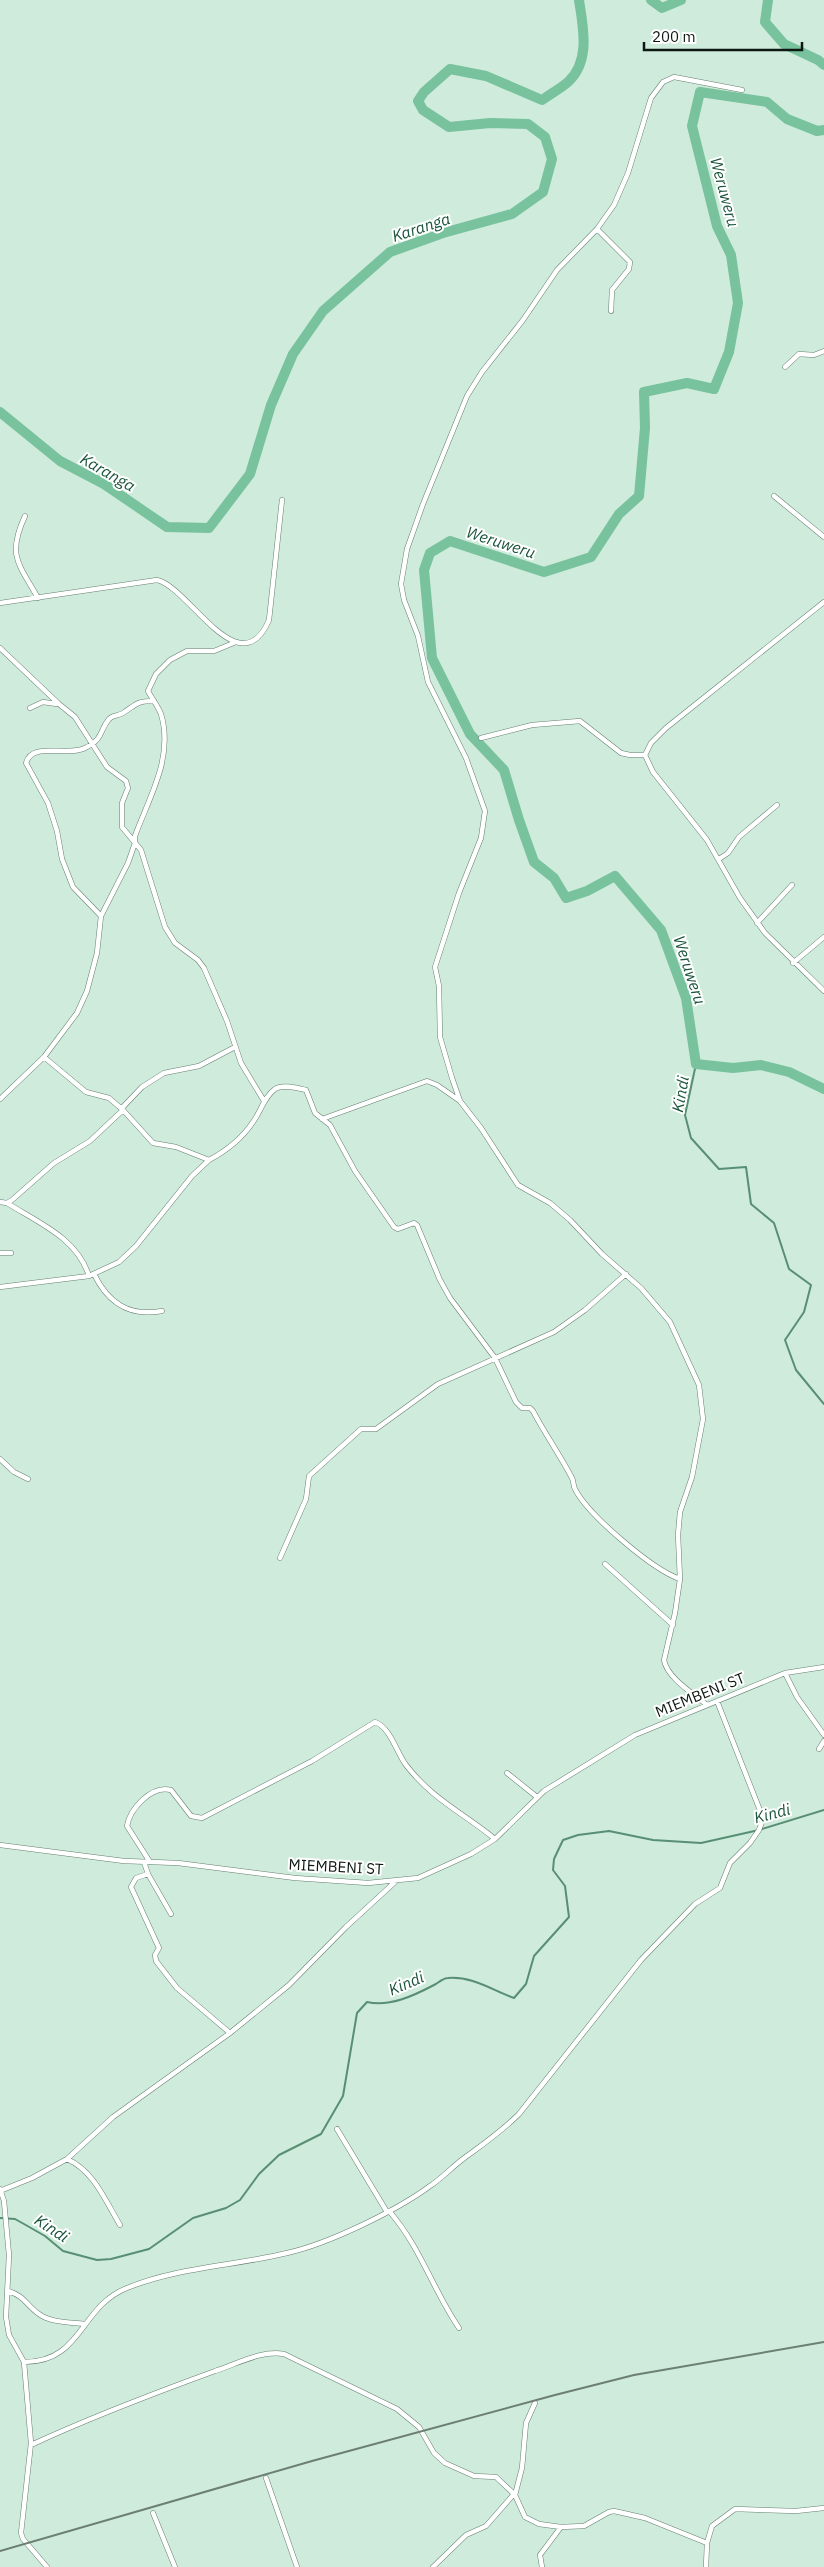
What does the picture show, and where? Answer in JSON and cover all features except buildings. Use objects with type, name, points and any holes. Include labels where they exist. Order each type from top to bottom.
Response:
[{"type":"street","points":[[460,1101],[440,1038],[439,986],[435,967],[481,838],[485,811],[466,758],[428,682],[418,636],[402,590],[407,549],[423,504],[472,388],[557,270],[597,229],[619,195],[651,98],[663,82],[674,77],[742,90]]},
{"type":"street","points":[[597,229],[630,262],[629,269],[612,290],[611,311]]},
{"type":"street","points":[[786,367],[799,354],[814,355],[824,351]]},
{"type":"street","points":[[774,496],[824,537]]},
{"type":"street","points":[[0,1099],[44,1057],[77,1013],[87,991],[97,953],[101,916],[118,884],[135,843],[136,833],[156,787],[163,757],[162,717],[148,687],[160,668],[187,651],[214,651],[236,642],[252,641],[260,636],[269,620],[282,500]]},
{"type":"street","points":[[25,516],[15,539],[14,548],[21,567],[38,598]]},
{"type":"street","points":[[0,603],[111,585],[162,581],[209,624],[236,642]]},
{"type":"street","points":[[645,754],[651,743],[666,728],[824,602]]},
{"type":"street","points":[[0,648],[58,704],[75,717],[109,769],[126,780],[128,788],[122,800],[122,823],[124,830],[141,850],[165,927],[176,942],[198,960],[204,968],[228,1020],[241,1063],[264,1102]]},
{"type":"street","points":[[101,916],[73,887],[62,859],[57,831],[48,803],[26,763],[29,756],[36,752],[47,750],[71,753],[92,745],[100,737],[107,722],[113,716],[121,714],[134,703],[154,701]]},
{"type":"street","points":[[30,708],[44,702],[58,704]]},
{"type":"street","points":[[481,738],[532,725],[580,721],[622,753],[645,754]]},
{"type":"street","points":[[645,754],[654,772],[694,820],[757,923],[824,992]]},
{"type":"street","points":[[719,859],[728,853],[739,837],[777,805]]},
{"type":"street","points":[[757,923],[792,885]]},
{"type":"street","points":[[793,962],[824,937]]},
{"type":"street","points":[[7,1203],[54,1163],[90,1141],[142,1087],[164,1072],[198,1066],[235,1047]]},
{"type":"street","points":[[44,1057],[86,1092],[106,1096],[122,1109],[153,1143],[176,1147],[209,1160]]},
{"type":"street","points":[[322,1120],[427,1081],[437,1085],[460,1101],[481,1128],[518,1185],[550,1203],[641,1288],[670,1322],[690,1361],[702,1399],[703,1419],[696,1454],[680,1512],[678,1536],[680,1579],[673,1625],[666,1650],[666,1667],[707,1705]]},
{"type":"street","points":[[0,1287],[89,1276],[126,1256],[192,1176],[247,1130],[264,1102],[279,1088],[306,1090],[311,1107],[334,1132],[355,1171],[394,1227],[398,1229],[414,1224],[417,1226],[433,1267],[450,1298],[495,1358],[516,1402],[522,1408],[530,1408],[533,1411],[581,1497],[602,1522],[632,1548],[657,1568],[680,1579]]},
{"type":"street","points":[[0,1202],[7,1203],[68,1241],[86,1268],[89,1276]]},
{"type":"street","points":[[0,1253],[11,1254]]},
{"type":"street","points":[[94,1274],[102,1289],[117,1305],[136,1312],[162,1311]]},
{"type":"street","points":[[280,1558],[306,1498],[308,1478],[361,1429],[376,1429],[438,1384],[528,1345],[567,1324],[626,1274]]},
{"type":"street","points":[[0,1459],[14,1472],[28,1480]]},
{"type":"street","points":[[605,1564],[673,1625]]},
{"type":"street","name":"MIEMBENI ST","points":[[0,1845],[28,1850],[295,1878],[368,1883],[395,1882],[418,1878],[471,1854],[495,1839],[537,1797],[635,1735],[785,1672],[824,1667]]},
{"type":"street","points":[[785,1672],[797,1697],[824,1735]]},
{"type":"street","points":[[24,2362],[45,2360],[60,2354],[110,2297],[128,2288],[201,2267],[304,2248],[388,2212],[431,2186],[504,2130],[519,2114],[641,1960],[695,1904],[720,1888],[730,1863],[760,1830],[763,1819],[762,1813],[717,1701]]},
{"type":"street","points":[[150,1862],[127,1826],[134,1809],[148,1797],[162,1789],[171,1790],[191,1816],[202,1818],[312,1761],[375,1722],[382,1726],[400,1758],[432,1794],[470,1819],[495,1839]]},
{"type":"street","points":[[819,1749],[824,1741]]},
{"type":"street","points":[[506,1773],[537,1797]]},
{"type":"street","points":[[144,1862],[148,1874],[171,1914]]},
{"type":"street","points":[[148,1874],[136,1878],[131,1887],[159,1948],[155,1954],[156,1961],[177,1988],[230,2033]]},
{"type":"street","points":[[48,2567],[20,2533],[31,2445],[24,2362],[9,2334],[5,2309],[8,2291],[8,2231],[0,2190],[32,2178],[67,2159],[113,2117],[230,2033],[289,1985],[395,1882]]},
{"type":"street","points":[[337,2129],[388,2212],[414,2244],[459,2328]]},
{"type":"street","points":[[67,2159],[84,2168],[91,2176],[120,2225]]},
{"type":"street","points":[[8,2291],[25,2299],[45,2318],[85,2324]]},
{"type":"street","points":[[31,2445],[84,2420],[170,2387],[248,2359],[274,2352],[284,2354],[397,2409],[419,2427],[439,2458],[474,2476],[496,2477],[514,2495],[525,2517],[539,2524],[561,2527],[584,2526],[608,2512],[614,2511],[645,2518],[707,2543]]},
{"type":"street","points":[[433,2567],[466,2535],[486,2526],[514,2495],[522,2468],[526,2423],[536,2403]]},
{"type":"street","points":[[266,2478],[297,2567]]},
{"type":"street","points":[[706,2567],[707,2543],[712,2526],[735,2509],[748,2507],[796,2511],[824,2508]]},
{"type":"street","points":[[153,2513],[175,2567]]},
{"type":"street","points":[[542,2567],[540,2555],[561,2527]]},
{"type":"waterway","name":"Karanga","points":[[0,412],[60,461],[104,484],[167,527],[209,528],[250,474],[271,405],[293,354],[323,311],[390,252],[443,233],[512,214],[543,192],[552,159],[545,137],[528,124],[490,123],[449,127],[423,110],[418,101],[424,92],[450,69],[486,76],[542,100],[568,82],[580,64],[584,43],[579,0]]},
{"type":"waterway","name":"Karanga","points":[[651,0],[662,8],[681,0]]},
{"type":"waterway","name":"Weruweru","points":[[768,0],[765,22],[784,44],[818,60],[824,65]]},
{"type":"waterway","name":"Weruweru","points":[[824,130],[817,131],[787,119],[767,102],[700,92],[692,126],[717,226],[731,255],[738,303],[729,352],[714,389],[687,383],[644,392],[645,428],[639,496],[619,514],[591,557],[544,572],[450,541],[430,553],[424,570],[432,658],[470,734],[504,770],[534,862],[554,878],[566,898],[587,891],[615,876],[661,930],[686,998],[696,1064],[733,1068],[761,1065],[789,1072],[824,1089]]},
{"type":"waterway","name":"Kindi","points":[[696,1064],[685,1115],[691,1138],[719,1169],[746,1167],[751,1204],[774,1223],[789,1269],[811,1285],[804,1312],[785,1340],[796,1370],[824,1404]]},
{"type":"waterway","name":"Kindi","points":[[0,2218],[15,2219],[45,2236],[63,2251],[97,2260],[111,2259],[149,2249],[193,2218],[226,2208],[240,2200],[259,2174],[279,2155],[321,2134],[343,2096],[357,2013],[367,2002],[384,2003],[401,2000],[448,1978],[474,1981],[514,1998],[526,1984],[534,1956],[569,1917],[565,1886],[553,1870],[554,1859],[563,1840],[578,1835],[609,1831],[653,1840],[701,1843],[759,1830],[824,1810]]},
{"type":"railway","points":[[0,2551],[312,2461],[555,2395],[634,2375],[824,2342]]}]
